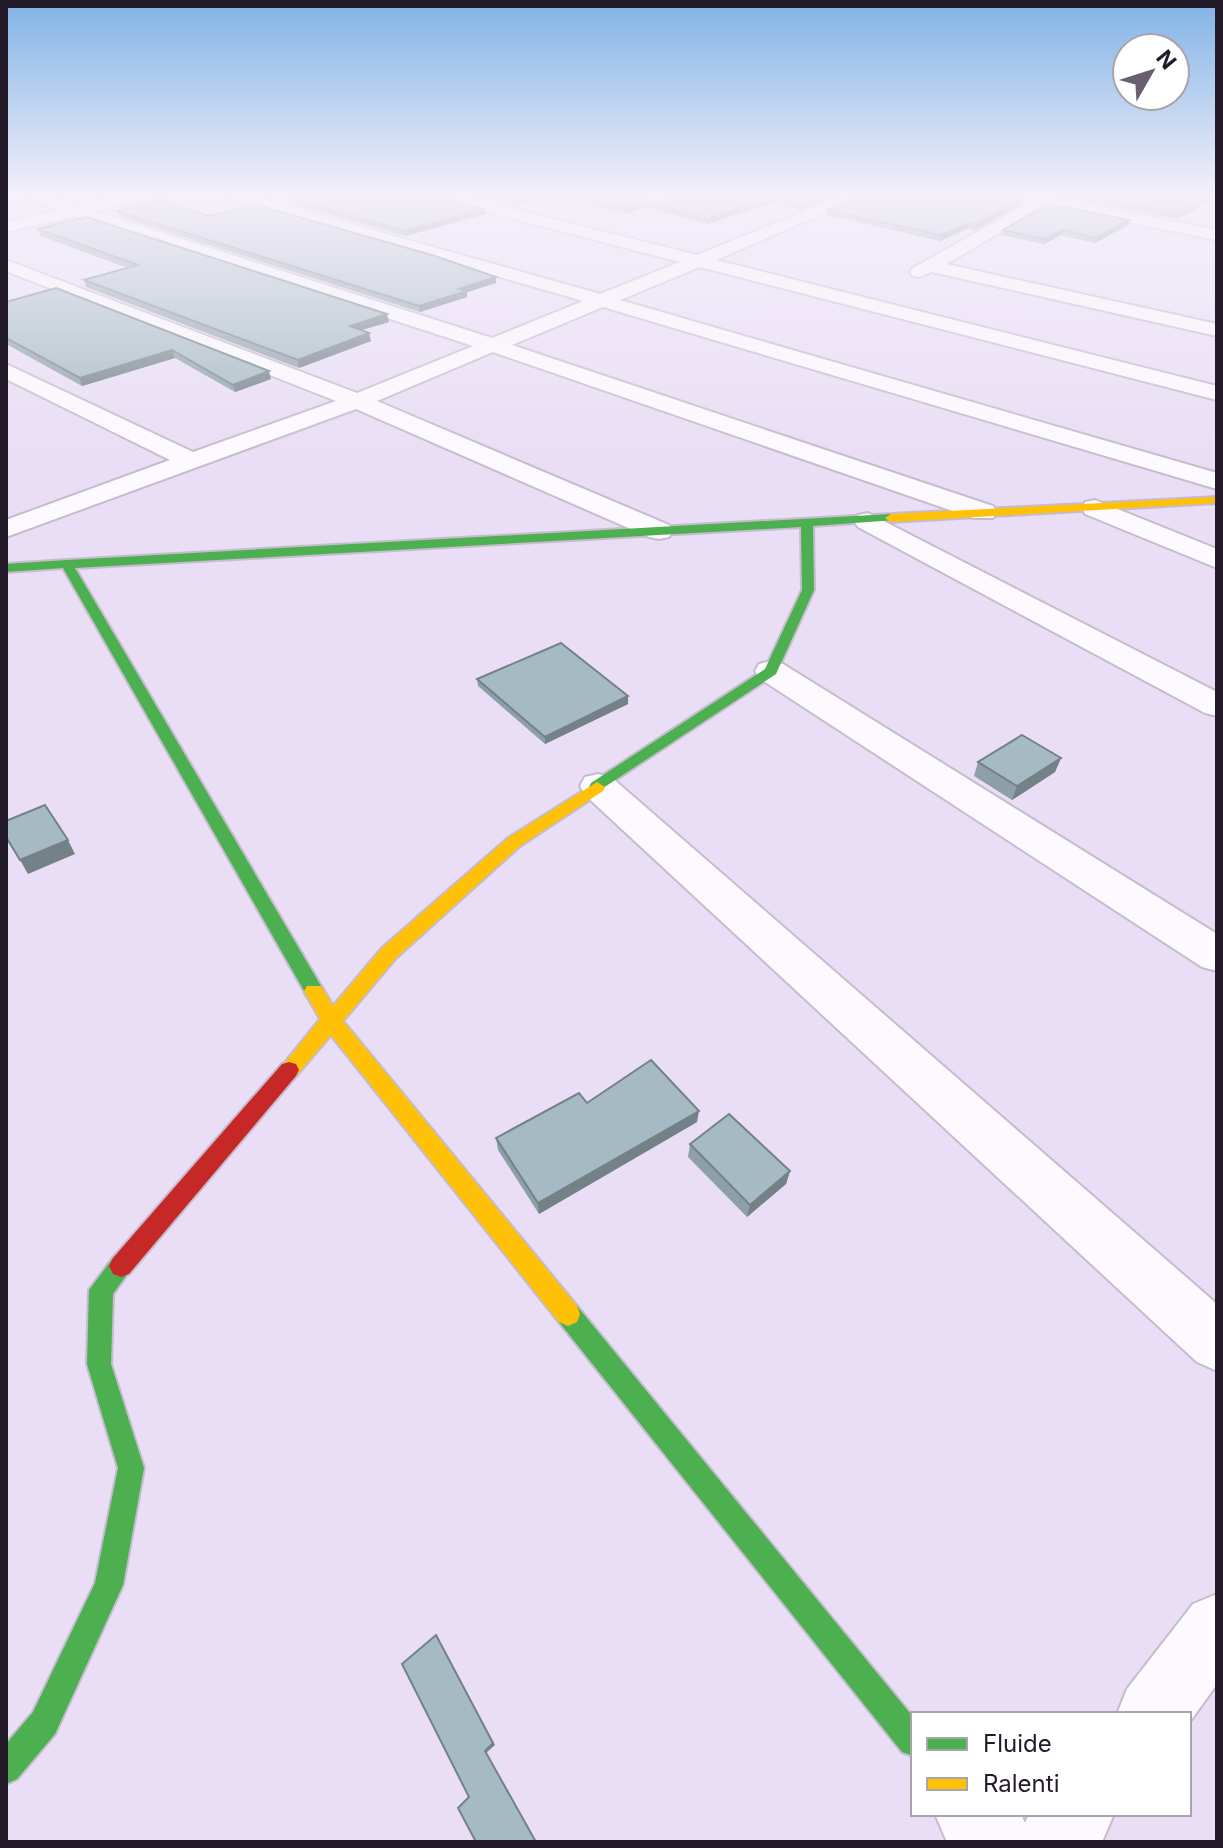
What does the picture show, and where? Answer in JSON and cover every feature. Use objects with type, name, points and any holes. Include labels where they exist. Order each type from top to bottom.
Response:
[{"type":"street","points":[[50,282],[357,401],[659,531]]},
{"type":"street","points":[[296,282],[492,345],[983,512]]},
{"type":"street","points":[[540,282],[1176,466],[1217,481]]},
{"type":"street","points":[[6,529],[357,401],[644,282]]},
{"type":"street","points":[[782,282],[1217,393]]},
{"type":"street","points":[[865,302],[900,282]]},
{"type":"street","points":[[1002,282],[1217,330]]},
{"type":"street","points":[[6,371],[191,461]]},
{"type":"street","points":[[6,568],[1217,500]]},
{"type":"street","points":[[1095,508],[1217,559]]},
{"type":"street","points":[[868,521],[1217,706]]},
{"type":"street","points":[[6,1768],[44,1723],[109,1585],[131,1468],[99,1364],[101,1290],[389,953],[514,842],[771,671],[808,590],[807,523]]},
{"type":"street","points":[[67,564],[332,1022],[911,1739]]},
{"type":"street","points":[[771,671],[1217,955]]},
{"type":"street","points":[[598,786],[1217,1342]]},
{"type":"street","points":[[1154,1712],[1217,1628]]},
{"type":"street","points":[[974,1816],[995,1842]]},
{"type":"street","points":[[1055,1842],[1075,1816]]},
{"type":"building","points":[[90,282],[288,282],[387,314],[350,326],[369,333],[298,360]]},
{"type":"building","points":[[343,282],[480,282],[459,289],[467,291],[419,306]]},
{"type":"building","points":[[56,288],[269,371],[233,385],[172,350],[80,378],[6,338],[6,302]]},
{"type":"building","points":[[561,643],[628,696],[545,737],[477,679]]},
{"type":"building","points":[[1022,735],[1061,758],[1017,786],[978,762]]},
{"type":"building","points":[[45,805],[68,840],[20,860],[6,837],[6,821]]},
{"type":"building","points":[[651,1060],[699,1111],[538,1203],[496,1138],[579,1093],[587,1103]]},
{"type":"building","points":[[729,1114],[790,1171],[750,1205],[690,1144]]},
{"type":"building","points":[[436,1635],[493,1743],[485,1751],[536,1842],[476,1842],[458,1808],[469,1797],[402,1664]]},
{"type":"traffic: fast","points":[[6,568],[891,518]]},
{"type":"traffic: fast","points":[[597,787],[771,671],[808,590],[807,523]]},
{"type":"traffic: fast","points":[[67,564],[314,991]]},
{"type":"traffic: fast","points":[[6,1768],[44,1723],[109,1585],[131,1468],[99,1364],[101,1290],[121,1266]]},
{"type":"traffic: fast","points":[[568,1314],[911,1739]]},
{"type":"traffic: slow","points":[[891,518],[1217,500]]},
{"type":"traffic: slow","points":[[289,1070],[389,953],[514,842],[597,787]]},
{"type":"traffic: slow","points":[[314,991],[332,1022],[568,1314]]},
{"type":"traffic: jam","points":[[121,1266],[289,1070]]}]
